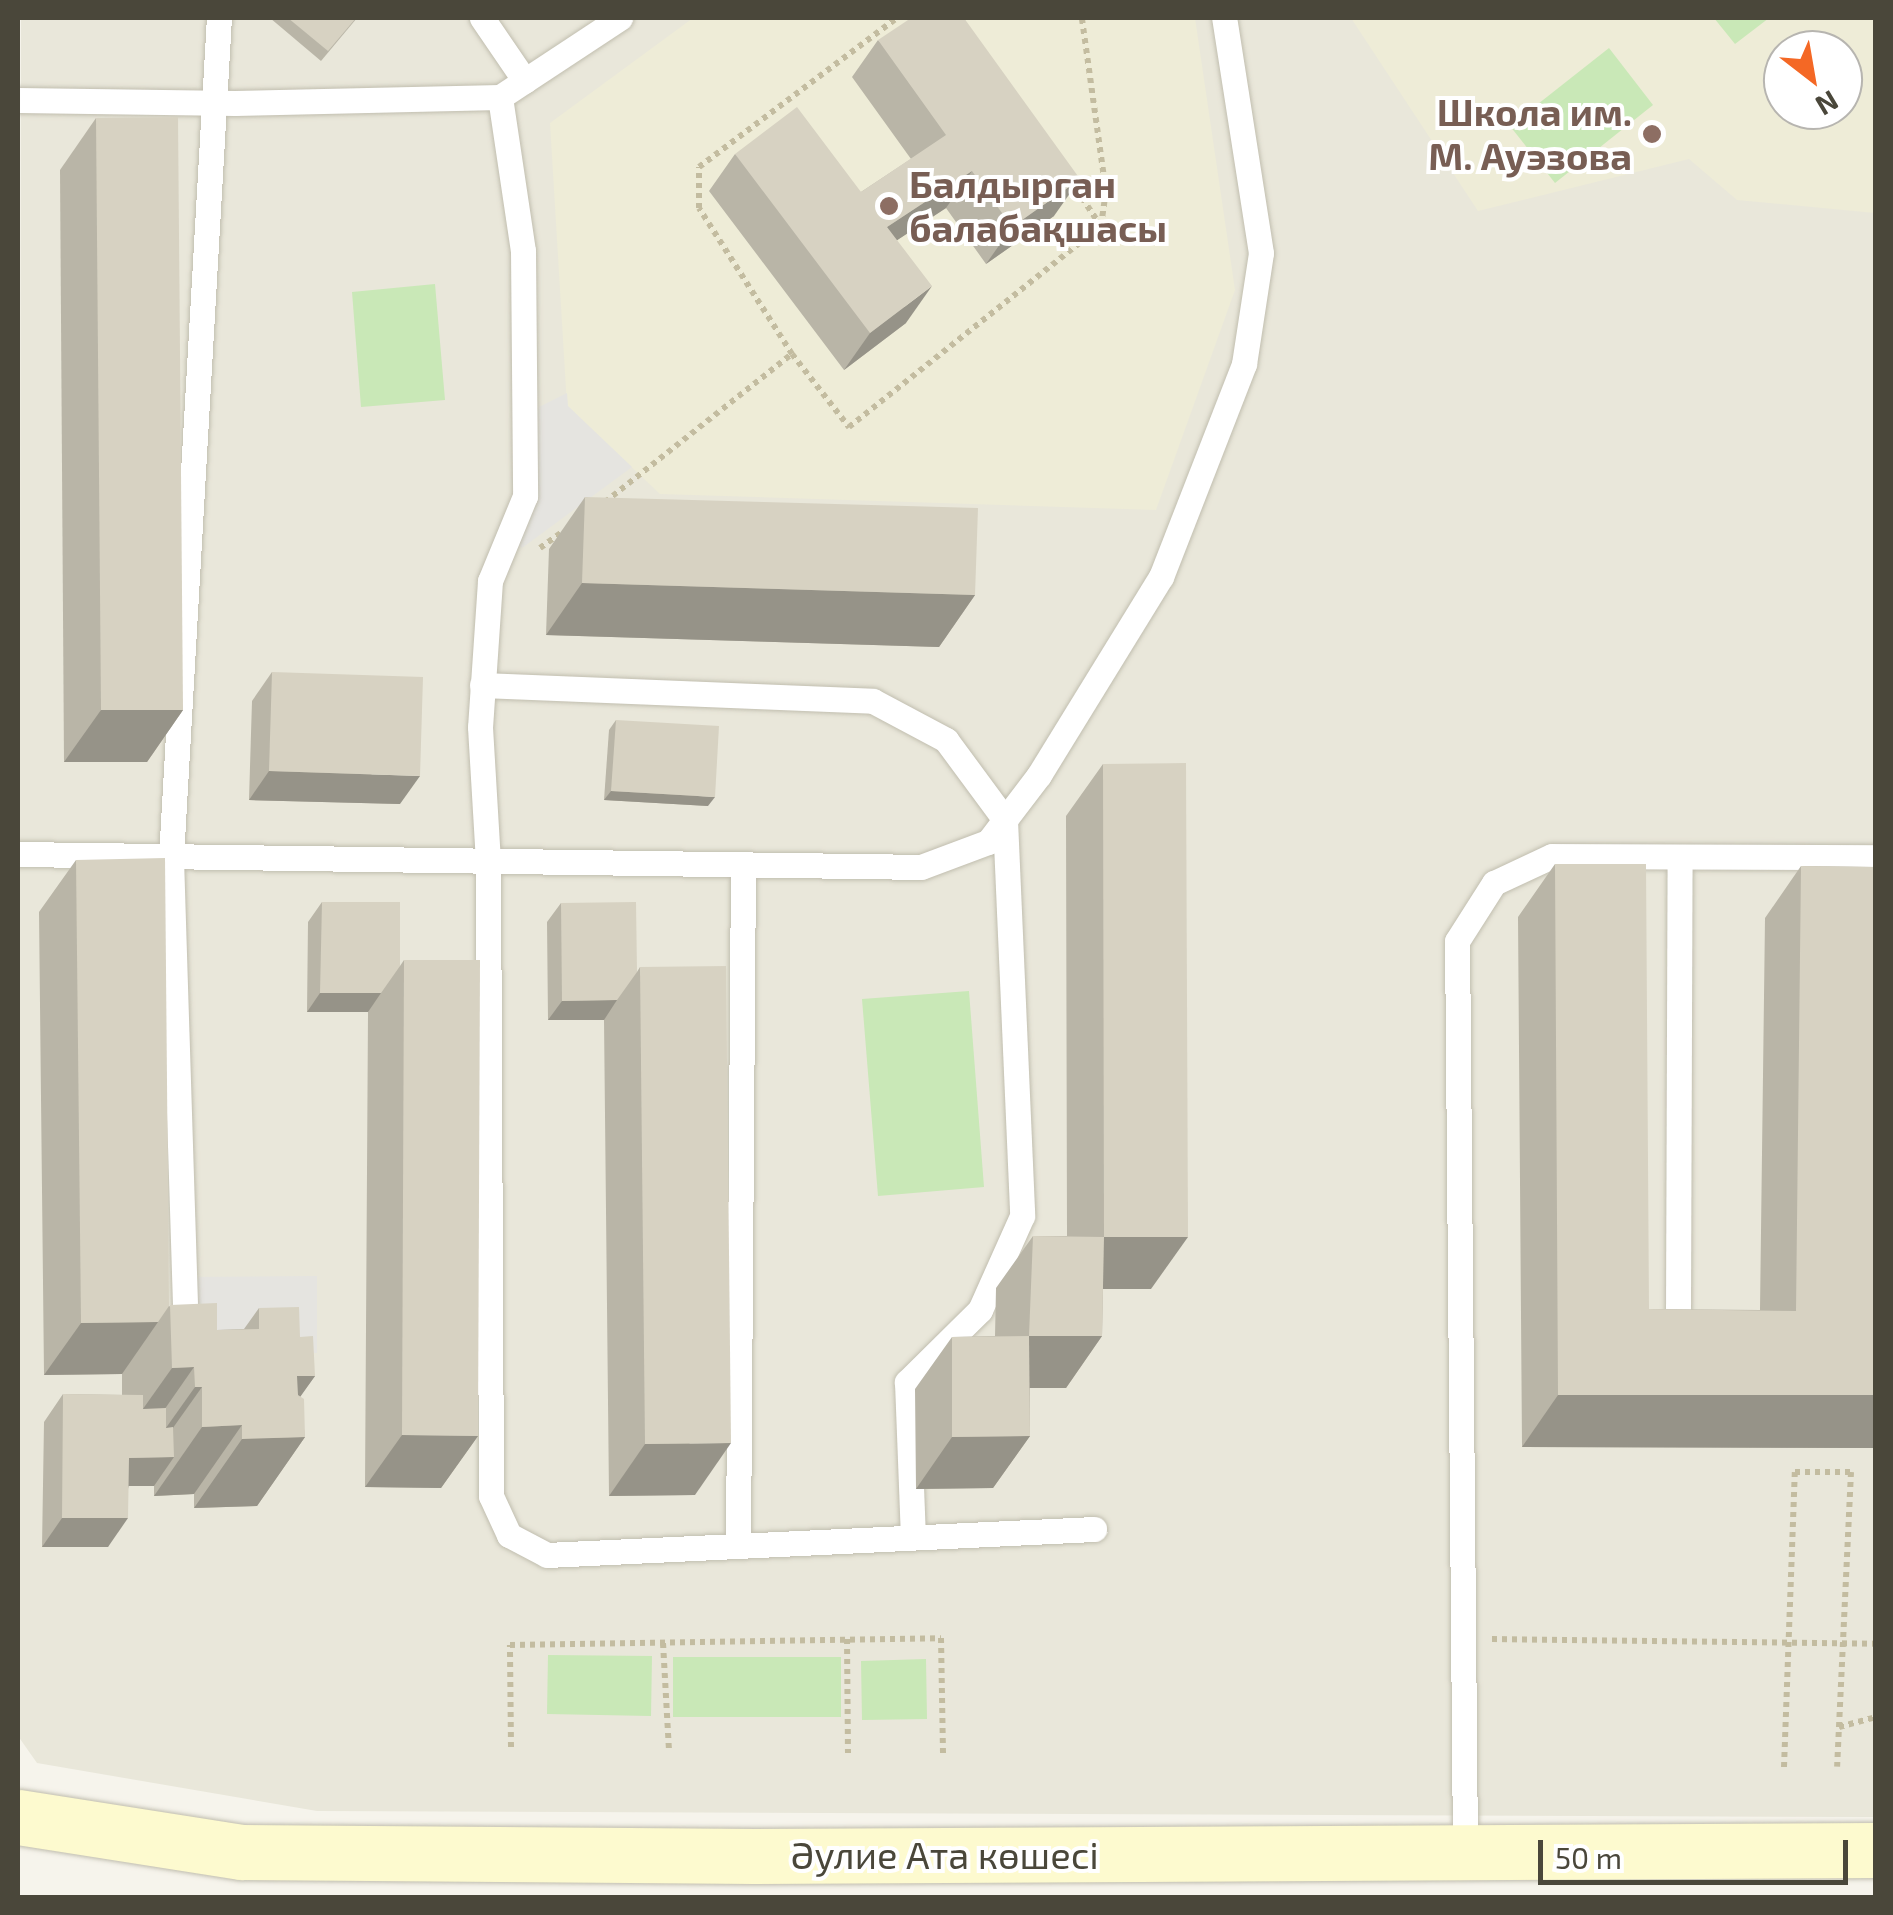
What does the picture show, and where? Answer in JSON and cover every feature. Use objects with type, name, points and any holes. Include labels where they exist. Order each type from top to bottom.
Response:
[{"type":"main road","name":"Әулие Ата көшесі","points":[[18,1817],[241,1852],[755,1856],[1876,1850]]},
{"type":"lane","points":[[188,1368],[171,857],[219,18]]},
{"type":"lane","points":[[482,18],[525,80]]},
{"type":"lane","points":[[18,100],[214,102],[500,97],[620,18]]},
{"type":"lane","points":[[18,854],[921,866],[988,842],[1039,775],[1160,577],[1244,364],[1261,253],[1224,18]]},
{"type":"lane","points":[[500,97],[523,251],[524,496],[490,581],[480,728],[488,862],[491,1496],[508,1534],[547,1555],[1094,1529]]},
{"type":"lane","points":[[482,685],[873,700],[946,740],[1005,820],[1022,1216],[980,1310],[907,1382],[913,1537]]},
{"type":"lane","points":[[1465,1852],[1457,942],[1494,882],[1552,856],[1876,858]]},
{"type":"lane","points":[[1678,1316],[1680,857]]},
{"type":"lane","points":[[738,1545],[742,865]]},
{"type":"path","points":[[898,18],[700,167],[699,208],[792,354],[849,427],[1100,226],[1106,192],[1082,18]]},
{"type":"path","points":[[1068,178],[1100,226]]},
{"type":"path","points":[[594,510],[792,354]]},
{"type":"path","points":[[499,558],[531,554],[578,521]]},
{"type":"path","points":[[1784,1766],[1795,1472],[1851,1472],[1838,1767]]},
{"type":"path","points":[[511,1748],[510,1645],[941,1638],[943,1754]]},
{"type":"path","points":[[1464,1639],[1876,1644]]},
{"type":"path","points":[[847,1640],[848,1752]]},
{"type":"path","points":[[663,1642],[669,1750]]},
{"type":"path","points":[[1840,1727],[1876,1717]]},
{"type":"shaded area","points":[[21,18],[1875,18],[1875,1817],[317,1811],[37,1763],[18,1736]]},
{"type":"shaded area","name":"Балдырган балабақшасы","points":[[693,18],[1195,18],[1235,290],[1156,510],[660,494],[567,406],[550,123]]},
{"type":"shaded area","name":"Школа им. М. Ауэзова","points":[[1351,18],[1875,18],[1875,213],[1737,200],[1689,159],[1478,211]]},
{"type":"shaded area","points":[[567,393],[568,406],[632,467],[522,548],[509,534],[525,414]]},
{"type":"shaded area","points":[[317,1276],[317,1353],[186,1354],[185,1277]]},
{"type":"green space","points":[[1714,18],[1769,18],[1735,44]]},
{"type":"green space","points":[[1609,48],[1653,105],[1555,183],[1510,126]]},
{"type":"green space","points":[[435,284],[445,400],[361,407],[352,292]]},
{"type":"green space","points":[[969,991],[984,1187],[878,1196],[862,999]]},
{"type":"green space","points":[[548,1655],[652,1656],[651,1716],[547,1714]]},
{"type":"green space","points":[[673,1657],[841,1657],[841,1717],[673,1717]]},
{"type":"green space","points":[[926,1659],[927,1719],[862,1720],[861,1661]]},
{"type":"building","points":[[288,18],[356,18],[328,51]]},
{"type":"building","points":[[911,18],[964,18],[1080,179],[1012,227],[972,171],[887,227],[932,286],[870,333],[735,154],[797,107],[861,192],[946,135],[878,40]]},
{"type":"building","points":[[178,117],[183,710],[101,710],[96,118]]},
{"type":"building","points":[[585,497],[978,508],[975,595],[582,583]]},
{"type":"building","points":[[272,672],[423,677],[420,776],[269,771]]},
{"type":"building","points":[[616,720],[719,726],[715,797],[611,791]]},
{"type":"building","points":[[1186,763],[1188,1237],[1104,1237],[1103,764]]},
{"type":"building","points":[[165,858],[169,1306],[158,1322],[81,1323],[76,860]]},
{"type":"building","points":[[1555,864],[1646,864],[1649,1309],[1796,1311],[1801,866],[1876,867],[1876,1395],[1558,1395]]},
{"type":"building","points":[[322,902],[400,902],[400,966],[381,993],[320,993]]},
{"type":"building","points":[[636,902],[637,972],[617,1000],[562,1001],[561,903]]},
{"type":"building","points":[[404,960],[480,960],[478,1436],[402,1435]]},
{"type":"building","points":[[726,966],[731,1443],[645,1444],[640,967]]},
{"type":"building","points":[[1033,1236],[1104,1237],[1102,1336],[1029,1336]]},
{"type":"building","points":[[217,1303],[217,1330],[259,1329],[259,1308],[299,1307],[300,1337],[313,1336],[315,1376],[297,1376],[298,1395],[304,1399],[305,1437],[242,1439],[242,1425],[202,1427],[202,1387],[195,1387],[194,1367],[172,1368],[170,1305]]},
{"type":"building","points":[[1029,1336],[1030,1436],[952,1437],[952,1337]]},
{"type":"building","points":[[63,1394],[143,1395],[143,1409],[166,1408],[166,1428],[173,1427],[174,1457],[129,1458],[128,1518],[62,1518]]},
{"type":"place","name":"Школа им. М. Ауэзова","points":[[1652,134]]},
{"type":"place","name":"Балдырган балабақшасы","points":[[889,206]]}]
